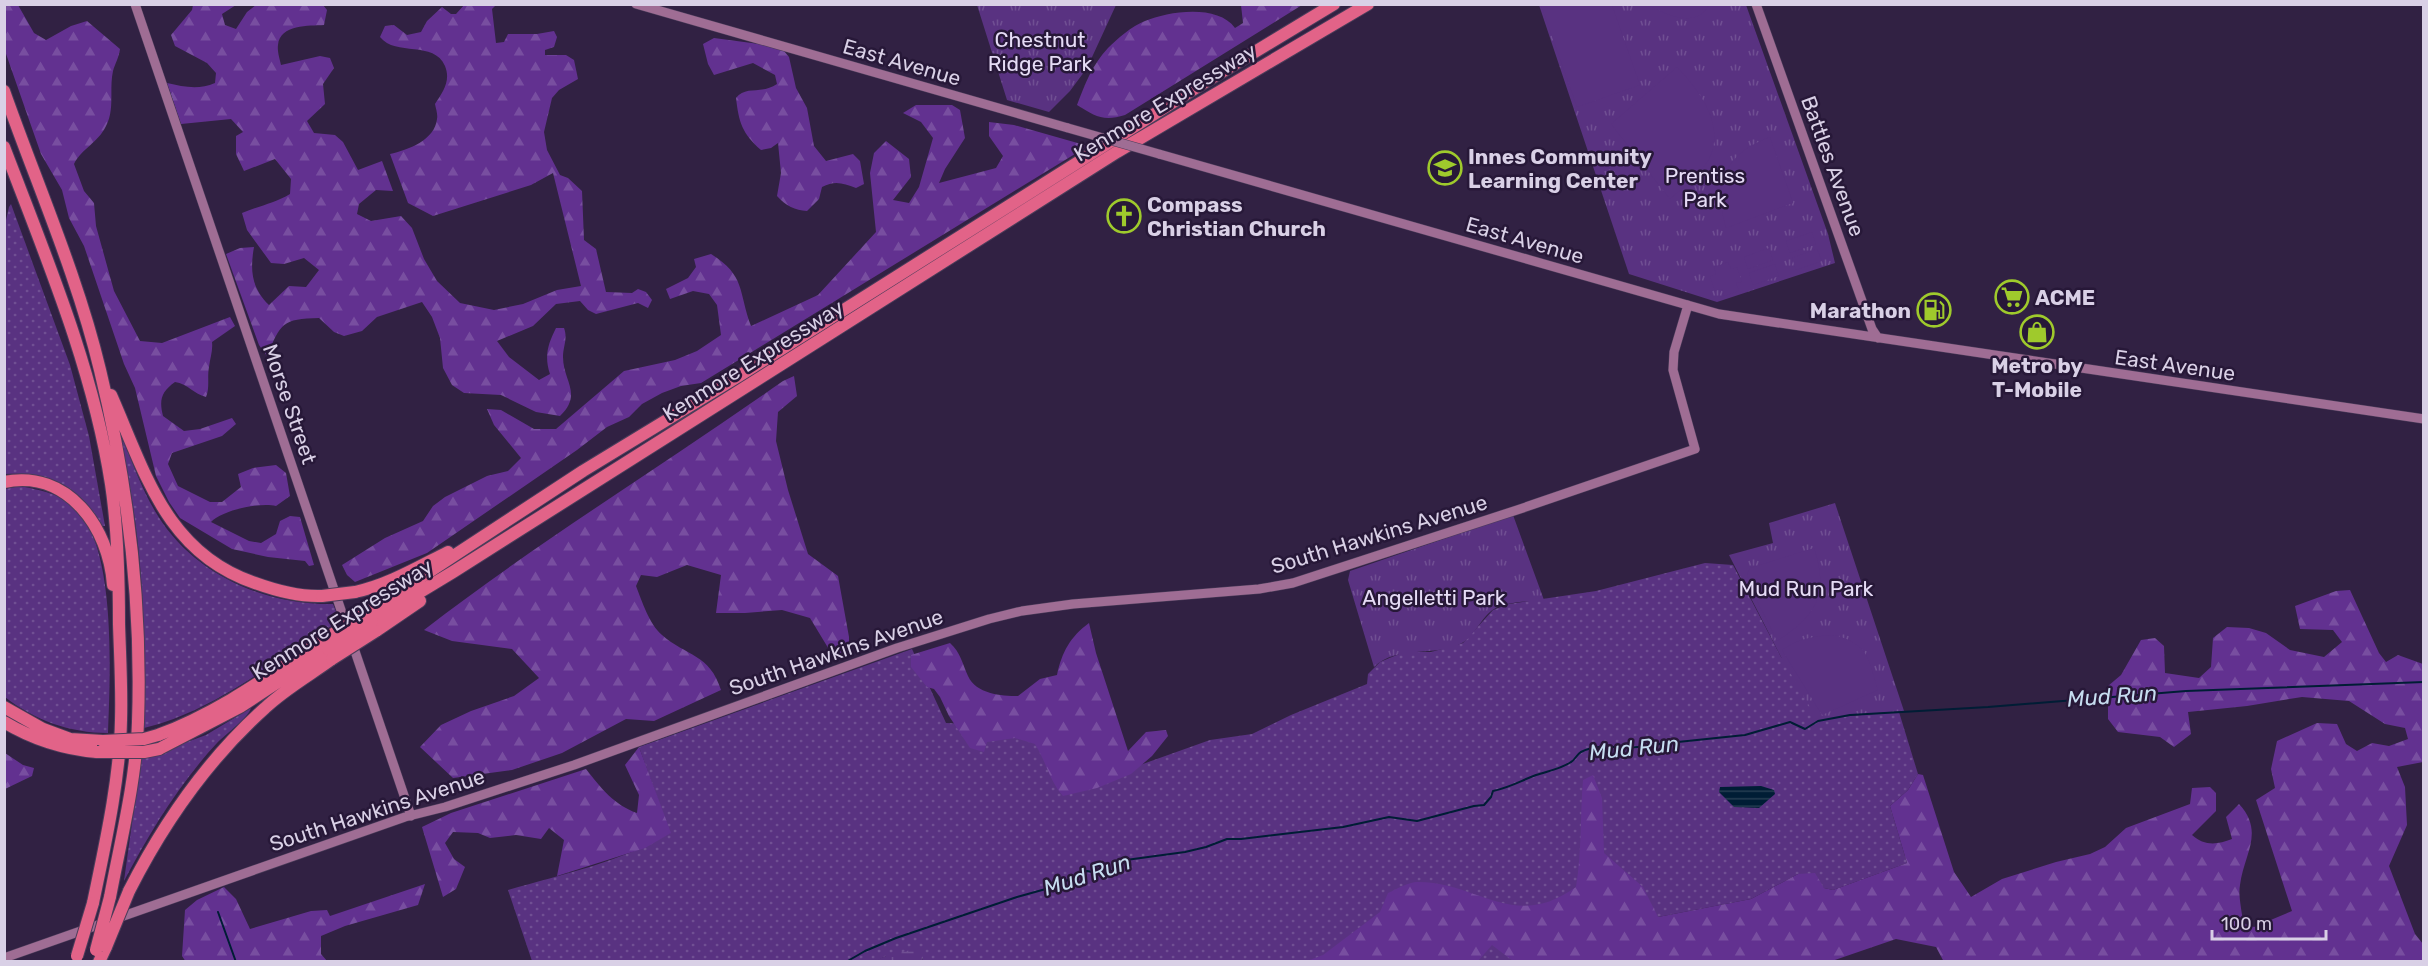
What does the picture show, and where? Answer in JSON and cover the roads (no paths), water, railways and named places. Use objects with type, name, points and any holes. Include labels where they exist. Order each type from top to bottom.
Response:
[{"type":"highway","name":"Kenmore Expressway","points":[[499,526],[583,471],[739,376],[1202,84],[1335,4]]},
{"type":"highway","name":"Kenmore Expressway","points":[[372,621],[1117,152],[1368,4]]},
{"type":"highway","points":[[4,91],[70,274],[100,369],[151,489],[169,518],[188,542],[216,564],[240,578],[285,592],[322,596],[367,589],[402,575],[499,526]]},
{"type":"highway","points":[[4,147],[64,308],[98,422],[111,484],[119,560],[121,721],[116,769],[108,829],[93,903],[76,959]]},
{"type":"highway","points":[[98,955],[134,770],[138,723],[137,610],[128,524],[115,441],[100,369]]},
{"type":"highway","points":[[4,482],[27,480],[52,487],[77,501],[88,512],[100,537],[112,576],[120,685]]},
{"type":"highway","points":[[4,722],[26,735],[74,750],[144,739],[184,726],[328,649],[372,621],[499,526]]},
{"type":"highway","points":[[98,955],[163,828],[209,765],[328,649],[372,621]]},
{"type":"highway","name":"Kenmore Expressway","points":[[100,746],[144,752],[159,749],[240,707],[328,649]]},
{"type":"highway","points":[[4,707],[44,729],[70,739],[100,746]]},
{"type":"street","name":"Morse Street","points":[[135,4],[411,816]]},
{"type":"street","name":"East Avenue","points":[[636,4],[1688,305],[1749,320],[2424,419]]},
{"type":"street","name":"Battles Avenue","points":[[1756,4],[1872,329],[1878,338]]},
{"type":"street","name":"South Hawkins Avenue","points":[[4,958],[317,847],[563,769],[897,648],[989,619],[1039,608],[1259,589],[1293,583],[1536,504],[1695,449],[1676,384],[1673,360],[1688,305]]},
{"type":"water","points":[[1761,786],[1774,790],[1775,794],[1759,808],[1734,807],[1719,792],[1720,787]]},
{"type":"waterway","name":"Mud Run","points":[[846,962],[896,938],[1053,887],[1087,871],[1102,874],[1115,870],[1126,860],[1185,852],[1227,839],[1343,827],[1389,817],[1417,821],[1484,805],[1493,791],[1563,766],[1581,752],[1598,747],[1632,748],[1745,735],[1790,722],[1805,729],[1818,721],[1850,715],[1988,707],[2186,691],[2424,682]]},
{"type":"waterway","points":[[218,912],[236,962]]},
{"type":"place","name":"Innes Community Learning Center","points":[[1445,168]]},
{"type":"place","name":"Compass Christian Church","points":[[1124,216]]},
{"type":"place","name":"ACME","points":[[2012,297]]},
{"type":"place","name":"Marathon","points":[[1934,310]]},
{"type":"place","name":"Metro by T-Mobile","points":[[2037,332]]},
{"type":"park label","name":"Chestnut Ridge Park","points":[[1040,51]]},
{"type":"park label","name":"Prentiss Park","points":[[1705,187]]},
{"type":"park label","name":"Mud Run Park","points":[[1806,588]]},
{"type":"park label","name":"Angelletti Park","points":[[1434,597]]}]
